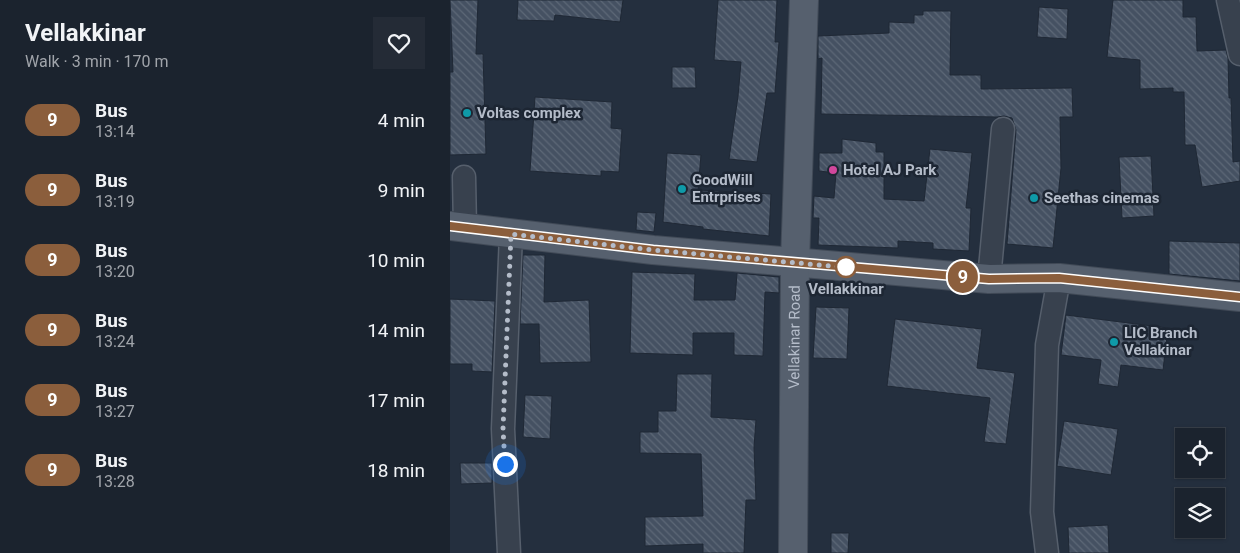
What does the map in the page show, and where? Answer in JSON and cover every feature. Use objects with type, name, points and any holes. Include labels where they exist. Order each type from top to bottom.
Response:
[{"type":"main road","name":"Vellakinar Road","points":[[793,553],[795,262],[804,0]]},
{"type":"main road","points":[[458,227],[653,250],[989,279],[1059,278],[1240,297]]},
{"type":"street","points":[[1227,2],[1240,54]]},
{"type":"street","points":[[989,279],[1003,129]]},
{"type":"street","points":[[458,227],[464,177]]},
{"type":"street","points":[[509,553],[503,429],[511,234]]},
{"type":"street","points":[[1047,553],[1042,512],[1047,345],[1059,278]]},
{"type":"building","name":"Voltas complex","points":[[450,0],[478,0],[476,54],[483,54],[486,154],[450,155],[450,72],[453,72]]},
{"type":"building","points":[[518,0],[623,0],[620,22],[555,15],[554,21],[517,20]]},
{"type":"building","points":[[718,0],[777,0],[775,42],[779,42],[775,93],[767,93],[757,162],[729,159],[741,62],[714,60]]},
{"type":"building","points":[[1113,0],[1183,0],[1183,17],[1196,17],[1197,51],[1226,50],[1229,98],[1231,98],[1233,162],[1240,161],[1240,181],[1202,187],[1195,145],[1185,145],[1184,92],[1173,92],[1173,88],[1140,89],[1140,60],[1107,57]]},
{"type":"building","points":[[1039,7],[1068,9],[1067,39],[1037,37]]},
{"type":"building","points":[[923,11],[951,11],[950,75],[981,75],[981,89],[1072,88],[1073,117],[1060,117],[1061,168],[1053,248],[1007,244],[1016,130],[1012,118],[1004,116],[821,114],[822,58],[818,59],[818,36],[889,33],[889,22],[914,23],[914,15],[923,15]]},
{"type":"building","points":[[672,67],[695,67],[696,88],[672,88]]},
{"type":"building","points":[[535,97],[612,102],[611,128],[622,129],[619,172],[601,171],[601,176],[530,171]]},
{"type":"building","points":[[842,139],[876,143],[876,152],[884,152],[884,199],[924,201],[930,149],[972,153],[966,208],[971,208],[969,251],[933,249],[933,243],[898,241],[898,248],[818,245],[819,218],[813,218],[814,196],[834,198],[836,173],[819,171],[819,153],[842,153]]},
{"type":"building","points":[[667,153],[701,155],[698,190],[771,194],[769,236],[703,229],[703,227],[663,222]]},
{"type":"building","points":[[1151,156],[1154,216],[1122,218],[1119,157]]},
{"type":"building","points":[[637,212],[656,213],[654,232],[636,230]]},
{"type":"building","points":[[1169,241],[1240,243],[1240,281],[1169,274]]},
{"type":"building","points":[[523,255],[545,255],[544,302],[589,300],[591,362],[540,363],[539,324],[520,324]]},
{"type":"building","points":[[632,272],[695,274],[694,300],[735,300],[737,273],[779,277],[779,293],[765,292],[763,356],[734,355],[734,333],[693,333],[693,355],[630,353]]},
{"type":"building","points":[[450,299],[495,301],[492,372],[472,371],[472,364],[450,364]]},
{"type":"building","points":[[816,307],[849,308],[847,359],[813,358]]},
{"type":"building","name":"LIC Branch Vellakinar","points":[[1066,315],[1168,328],[1163,370],[1121,365],[1118,387],[1098,384],[1101,360],[1061,355]]},
{"type":"building","points":[[895,319],[982,329],[977,368],[1015,373],[1006,444],[984,442],[990,398],[887,386]]},
{"type":"building","points":[[677,374],[712,374],[711,417],[756,420],[754,447],[756,500],[746,500],[744,553],[703,553],[703,544],[645,546],[645,517],[703,516],[701,454],[640,453],[640,432],[658,432],[658,411],[676,411]]},
{"type":"building","points":[[525,395],[552,396],[550,439],[523,437]]},
{"type":"building","points":[[1064,421],[1118,429],[1111,475],[1057,466]]},
{"type":"building","points":[[460,463],[492,463],[492,483],[461,484]]},
{"type":"building","points":[[1108,525],[1109,553],[1069,553],[1068,527]]},
{"type":"building","points":[[831,533],[849,533],[848,553],[831,553]]},
{"type":"bus line","name":"9","points":[[450,226],[653,250],[989,279],[1059,278],[1240,297]]},
{"type":"place","name":"Voltas complex","points":[[467,113]]},
{"type":"place","name":"Hotel AJ Park","points":[[833,170]]},
{"type":"place","name":"GoodWill Entrprises","points":[[682,189]]},
{"type":"place","name":"Seethas cinemas","points":[[1034,198]]},
{"type":"place","name":"Vellakkinar","points":[[846,267]]},
{"type":"place","name":"LIC Branch Vellakinar","points":[[1114,342]]},
{"type":"route","points":[[505,464],[503,429],[511,234],[653,250],[853,268],[846,267]]}]
